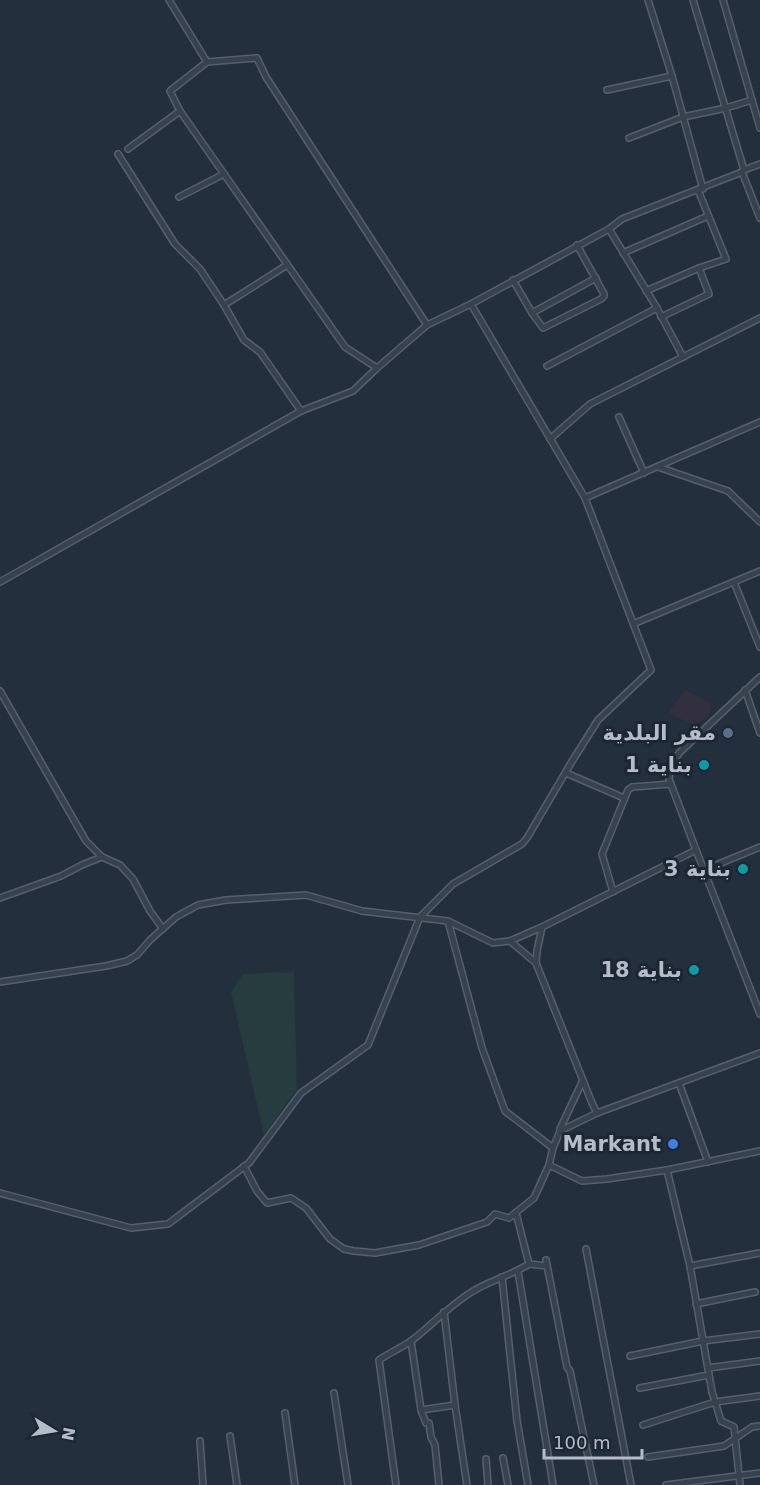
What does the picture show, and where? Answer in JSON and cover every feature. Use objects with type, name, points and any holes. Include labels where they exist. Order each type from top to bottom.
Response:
[{"type":"street","points":[[169,0],[207,62]]},
{"type":"street","points":[[646,291],[726,259],[700,190],[672,76],[648,0]]},
{"type":"street","points":[[693,0],[743,171],[760,218]]},
{"type":"street","points":[[723,0],[760,128]]},
{"type":"street","points":[[377,368],[345,347],[180,111],[170,91],[207,62],[257,58],[266,77],[427,325]]},
{"type":"street","points":[[607,90],[672,76]]},
{"type":"street","points":[[628,138],[683,117],[752,100]]},
{"type":"street","points":[[128,149],[180,111]]},
{"type":"street","points":[[118,154],[175,244],[200,269],[244,340],[260,352],[301,411]]},
{"type":"street","points":[[0,582],[301,411],[352,392],[427,325],[471,304],[609,229],[622,219],[700,190],[760,164]]},
{"type":"street","points":[[179,197],[224,174]]},
{"type":"street","points":[[623,253],[708,216]]},
{"type":"street","points":[[609,229],[657,308],[683,357]]},
{"type":"street","points":[[513,280],[543,328],[601,299],[604,294],[577,245]]},
{"type":"street","points":[[224,305],[287,265]]},
{"type":"street","points":[[661,317],[709,294],[699,268]]},
{"type":"street","points":[[532,313],[596,278]]},
{"type":"street","points":[[0,1193],[131,1228],[168,1224],[249,1163],[301,1093],[368,1045],[420,917],[453,884],[522,844],[598,720],[651,670],[585,498],[471,304]]},
{"type":"street","points":[[547,366],[657,308]]},
{"type":"street","points":[[550,439],[590,404],[760,318]]},
{"type":"street","points":[[620,417],[644,472]]},
{"type":"street","points":[[585,498],[760,422]]},
{"type":"street","points":[[657,467],[728,491],[760,522]]},
{"type":"street","points":[[633,624],[760,571]]},
{"type":"street","points":[[734,582],[760,647]]},
{"type":"street","points":[[760,677],[680,752],[669,770],[669,779],[760,1014]]},
{"type":"street","points":[[745,690],[760,733]]},
{"type":"street","points":[[0,691],[86,841],[102,857],[120,865],[133,879],[150,911],[163,929]]},
{"type":"street","points":[[566,773],[624,798]]},
{"type":"street","points":[[613,892],[602,854],[624,798],[630,788],[671,784]]},
{"type":"street","points":[[704,870],[760,847]]},
{"type":"street","points":[[0,982],[127,961],[137,956],[150,940],[176,917],[198,905],[226,900],[306,895],[362,911],[448,921],[493,943],[510,941],[696,850]]},
{"type":"street","points":[[0,898],[61,876],[102,857]]},
{"type":"street","points":[[448,921],[483,1048],[505,1111],[553,1148]]},
{"type":"street","points":[[542,927],[536,963],[597,1113]]},
{"type":"street","points":[[510,941],[536,963]]},
{"type":"street","points":[[560,1131],[597,1113],[760,1053]]},
{"type":"street","points":[[244,1166],[257,1191],[267,1203],[291,1198],[306,1208],[330,1239],[345,1249],[375,1252],[419,1245],[487,1222],[495,1214],[509,1218],[534,1198],[583,1080]]},
{"type":"street","points":[[679,1083],[708,1162]]},
{"type":"street","points":[[549,1164],[582,1181],[667,1170],[760,1151]]},
{"type":"street","points":[[667,1170],[690,1266],[709,1375],[716,1402],[722,1421],[734,1427],[740,1485]]},
{"type":"street","points":[[516,1213],[529,1264]]},
{"type":"street","points":[[586,1249],[631,1485]]},
{"type":"street","points":[[690,1266],[760,1253]]},
{"type":"street","points":[[396,1485],[379,1360],[411,1341],[470,1293],[529,1264],[546,1263],[594,1485]]},
{"type":"street","points":[[518,1271],[553,1485]]},
{"type":"street","points":[[502,1277],[517,1421],[528,1485]]},
{"type":"street","points":[[696,1304],[755,1292]]},
{"type":"street","points":[[444,1312],[454,1405],[467,1485]]},
{"type":"street","points":[[630,1356],[703,1341],[760,1334]]},
{"type":"street","points":[[411,1341],[421,1410],[426,1423],[429,1423],[435,1445],[439,1485]]},
{"type":"street","points":[[708,1368],[760,1361]]},
{"type":"street","points":[[640,1388],[709,1375]]},
{"type":"street","points":[[334,1393],[348,1485]]},
{"type":"street","points":[[643,1425],[716,1402],[760,1396]]},
{"type":"street","points":[[421,1410],[454,1405]]},
{"type":"street","points":[[285,1413],[295,1485]]},
{"type":"street","points":[[648,1457],[724,1446],[752,1427],[760,1426]]},
{"type":"street","points":[[230,1436],[237,1485]]},
{"type":"street","points":[[200,1441],[203,1485]]},
{"type":"street","points":[[503,1458],[508,1485]]},
{"type":"street","points":[[486,1459],[488,1485]]},
{"type":"street","points":[[666,1485],[760,1473]]},
{"type":"shaded area","points":[[685,690],[710,703],[711,711],[696,726],[668,713]]},
{"type":"green space","points":[[294,972],[297,1089],[264,1135],[231,992],[243,974]]},
{"type":"place","name":"مقر البلدية","points":[[728,733]]},
{"type":"place","name":"بناية 1","points":[[704,765]]},
{"type":"place","name":"بناية 3","points":[[743,869]]},
{"type":"place","name":"بناية 18","points":[[694,970]]},
{"type":"place","name":"Markant","points":[[673,1144]]}]
